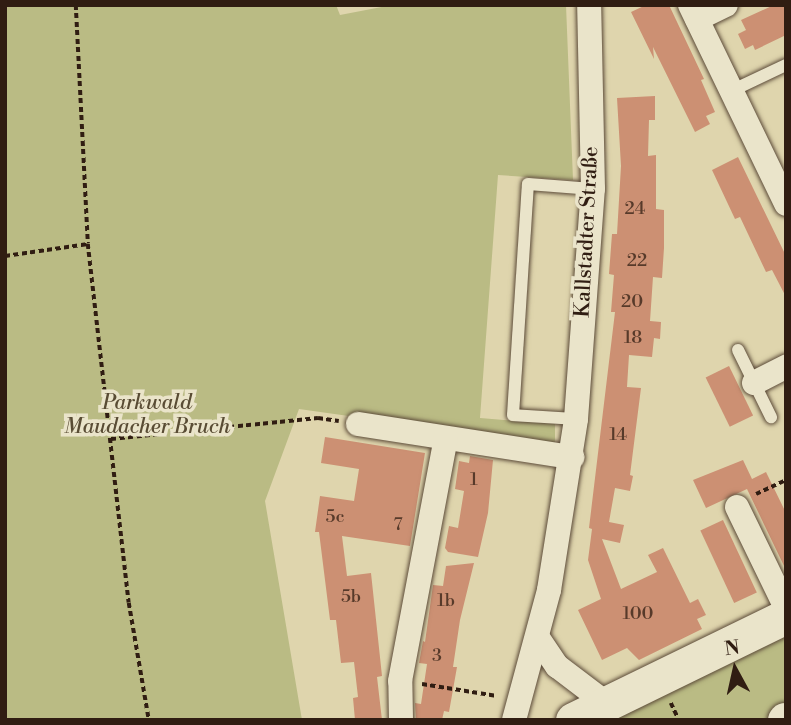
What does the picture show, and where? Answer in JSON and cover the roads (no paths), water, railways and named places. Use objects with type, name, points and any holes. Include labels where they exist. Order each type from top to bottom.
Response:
[{"type":"street","name":"Kallstadter Straße","points":[[514,720],[538,638],[572,457],[576,419],[593,189],[589,5]]},
{"type":"street","points":[[726,5],[693,12],[731,91],[779,174],[786,204]]},
{"type":"street","points":[[754,383],[786,367]]},
{"type":"street","points":[[358,424],[572,457]]},
{"type":"street","points":[[401,720],[400,681],[446,438]]},
{"type":"street","points":[[737,507],[786,608]]},
{"type":"street","points":[[573,720],[786,616]]},
{"type":"street","points":[[538,638],[557,666],[607,704]]},
{"type":"lane","points":[[731,91],[786,65]]},
{"type":"lane","points":[[576,419],[513,415],[528,184],[593,189]]},
{"type":"lane","points":[[738,350],[771,417]]},
{"type":"park label","name":"Parkwald Maudacher Bruch","points":[[147,415]]}]
